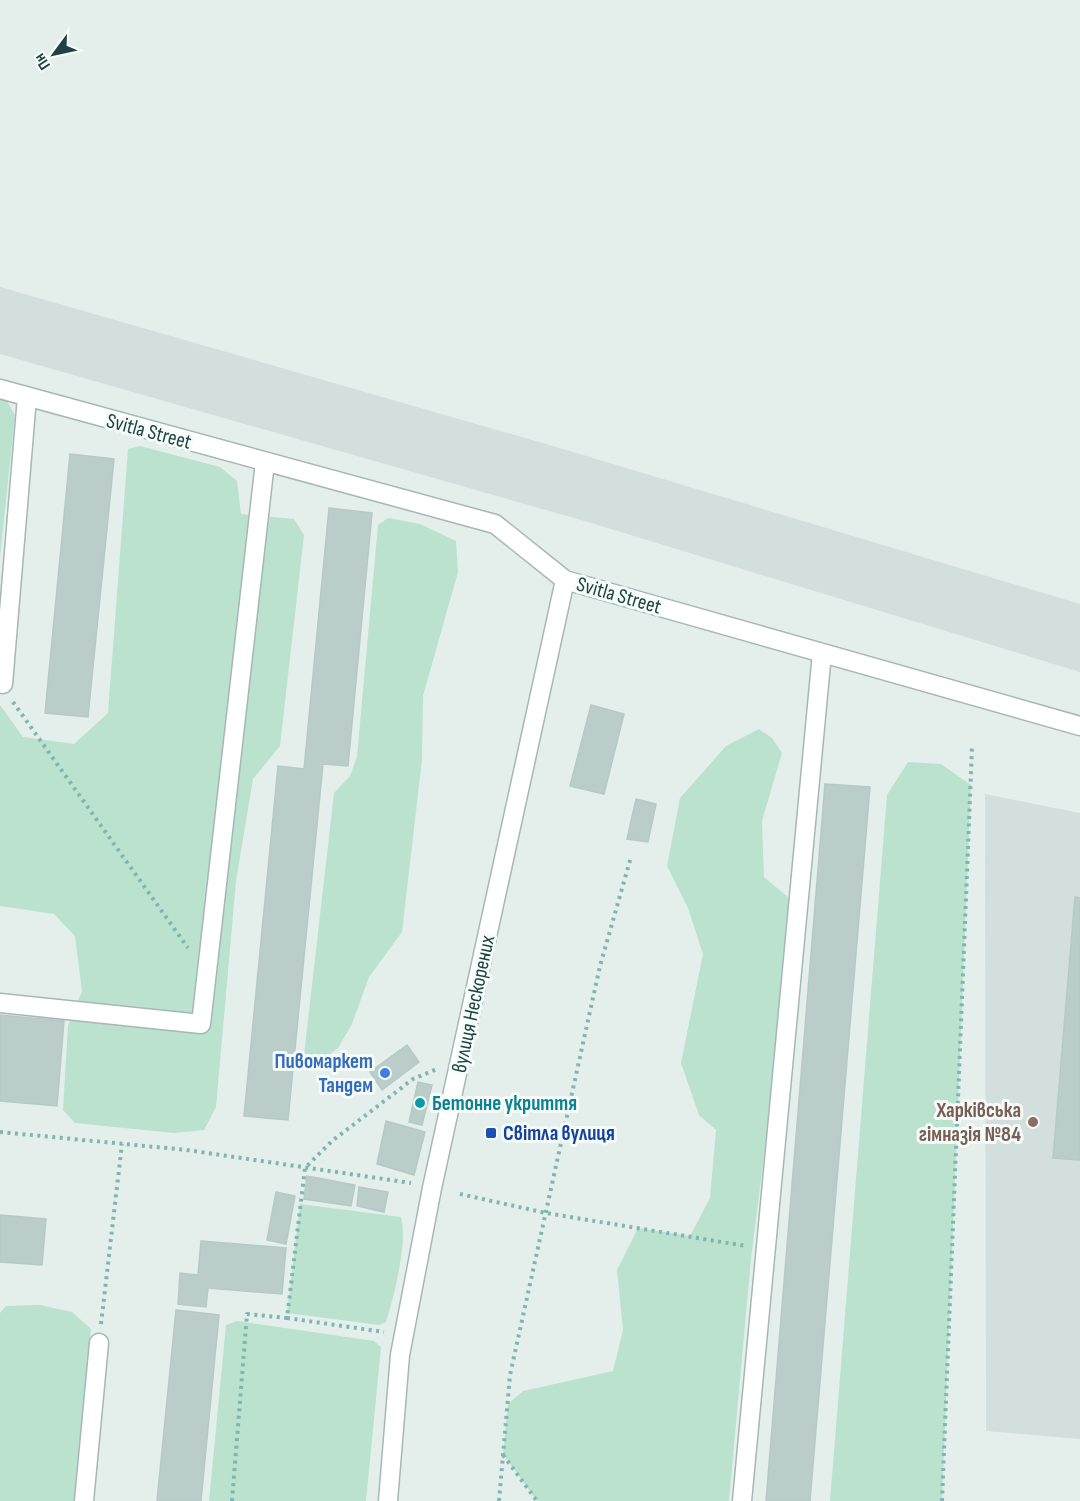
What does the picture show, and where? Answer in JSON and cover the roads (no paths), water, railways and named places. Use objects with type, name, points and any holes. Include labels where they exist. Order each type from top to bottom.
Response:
[{"type":"street","name":"Svitla Street","points":[[0,389],[495,524],[565,580],[1080,726]]},
{"type":"street","points":[[3,684],[27,397]]},
{"type":"street","points":[[0,1003],[201,1024],[265,462]]},
{"type":"street","name":"вулиця Нескорених","points":[[388,1501],[400,1355],[432,1188],[565,580]]},
{"type":"street","points":[[742,1501],[822,653]]},
{"type":"street","points":[[84,1501],[99,1343]]},
{"type":"place","name":"Пивомаркет Тандем","points":[[385,1073]]},
{"type":"place","name":"Бетонне укриття","points":[[420,1103]]},
{"type":"place","name":"Харківська гімназія №84","points":[[1033,1122]]},
{"type":"place","name":"Світла вулиця","points":[[491,1133]]}]
